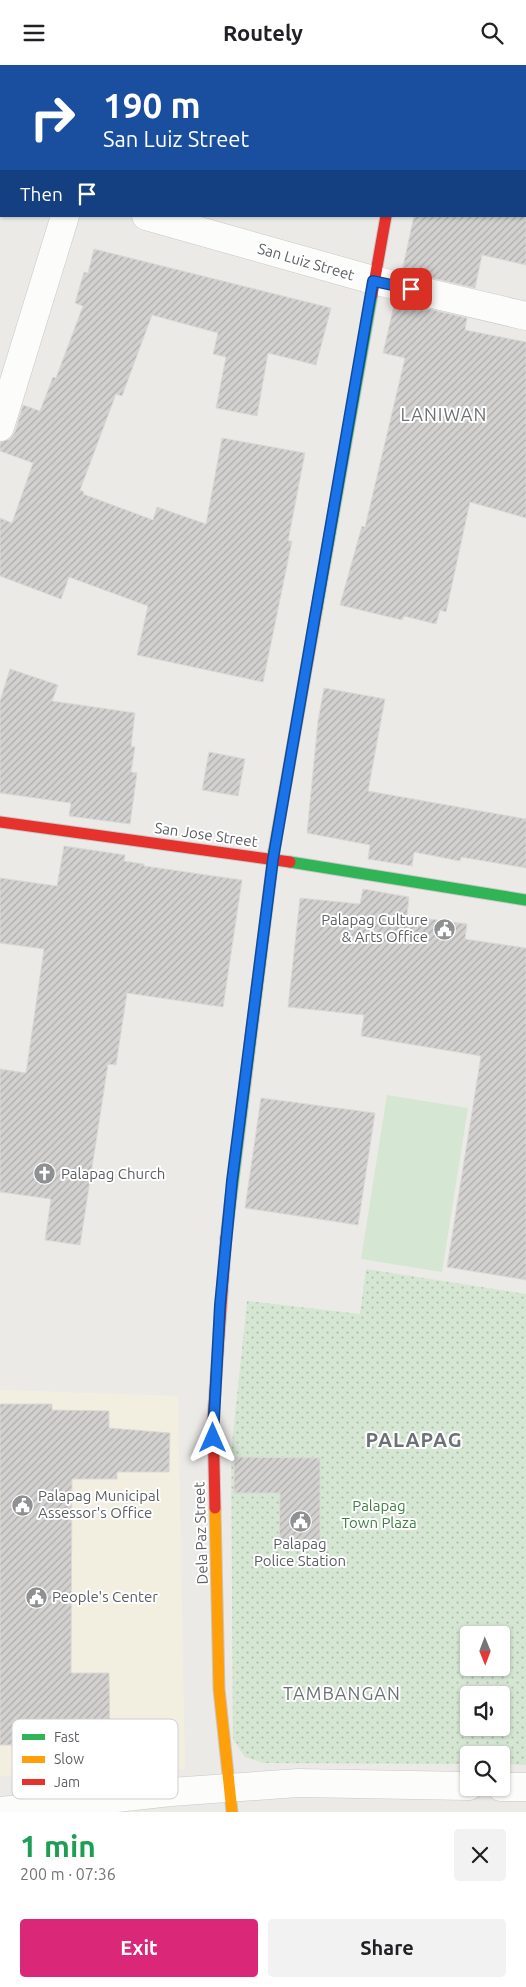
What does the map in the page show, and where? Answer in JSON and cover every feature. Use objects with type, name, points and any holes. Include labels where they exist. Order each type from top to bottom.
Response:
[{"type":"main road","name":"Dela Paz Street","points":[[231,1801],[219,1689],[213,1419],[220,1305],[232,1181],[273,859],[373,281],[386,217]]},
{"type":"main road","name":"San Jose Street","points":[[0,822],[273,859],[526,900]]},
{"type":"street","points":[[0,427],[65,217]]},
{"type":"street","name":"San Luiz Street","points":[[149,217],[373,281],[526,316]]},
{"type":"street","points":[[178,1793],[231,1801],[298,1783],[460,1786]]},
{"type":"street","points":[[510,1787],[526,1787]]},
{"type":"street","points":[[0,1811],[108,1799]]},
{"type":"shaded area","points":[[0,1390],[178,1396],[185,1769],[178,1769],[178,1719],[12,1719],[12,1776],[0,1776]]},
{"type":"green space","points":[[387,1095],[468,1108],[442,1272],[361,1259]]},
{"type":"green space","name":"Palapag Town Plaza","points":[[366,1269],[526,1294],[526,1765],[510,1764],[510,1746],[460,1746],[460,1764],[264,1763],[245,1757],[233,1739],[231,1453],[247,1301],[360,1314]]},
{"type":"building","points":[[414,217],[526,217],[526,265],[482,255],[475,288],[402,271]]},
{"type":"building","points":[[94,249],[331,308],[316,365],[268,353],[257,416],[216,408],[226,357],[213,354],[218,333],[152,315],[122,396],[116,394],[80,490],[84,492],[83,494],[153,520],[157,507],[206,524],[222,438],[305,453],[288,541],[292,541],[263,682],[137,655],[148,606],[69,577],[61,599],[0,576],[0,518],[12,523],[33,463],[0,451],[0,442],[10,439],[15,432],[23,405],[40,411],[53,377],[56,378],[83,306],[75,303],[84,272],[88,273]]},
{"type":"building","points":[[395,301],[467,318],[465,330],[526,342],[526,518],[470,502],[446,612],[440,610],[436,624],[404,616],[402,620],[340,605],[362,526],[365,527],[405,358],[383,353]]},
{"type":"building","points":[[10,669],[58,685],[52,701],[135,713],[131,746],[135,747],[131,772],[137,773],[130,824],[69,816],[71,803],[0,793],[0,701]]},
{"type":"building","points":[[324,688],[385,699],[368,791],[526,819],[526,868],[461,857],[460,861],[414,852],[412,866],[368,859],[370,845],[307,833],[318,721]]},
{"type":"building","points":[[209,752],[245,759],[238,796],[202,790]]},
{"type":"building","points":[[64,846],[125,855],[124,861],[144,864],[144,866],[242,880],[223,1007],[127,993],[116,1065],[108,1064],[80,1245],[45,1240],[51,1199],[0,1192],[0,1069],[26,1073],[44,949],[0,943],[0,878],[57,886]]},
{"type":"building","points":[[363,889],[409,897],[407,916],[467,924],[465,939],[526,948],[526,1280],[447,1267],[481,1056],[361,1036],[364,1015],[288,1007],[300,898],[360,904]]},
{"type":"building","points":[[261,1098],[375,1113],[358,1225],[245,1208]]},
{"type":"building","points":[[0,1404],[52,1404],[52,1410],[109,1411],[109,1428],[170,1433],[169,1472],[117,1472],[117,1479],[72,1479],[71,1673],[109,1673],[110,1719],[12,1719],[12,1745],[0,1745]]},
{"type":"building","name":"Palapag Police Station","points":[[234,1457],[320,1458],[320,1548],[279,1548],[280,1493],[234,1493]]},
{"type":"traffic: fast","points":[[317,608],[372,295]]},
{"type":"traffic: fast","points":[[226,1238],[274,851]]},
{"type":"traffic: fast","points":[[290,862],[526,900]]},
{"type":"traffic: slow","points":[[274,851],[317,608]]},
{"type":"traffic: slow","points":[[215,1508],[219,1689],[232,1812]]},
{"type":"traffic: jam","points":[[372,295],[386,217]]},
{"type":"traffic: jam","points":[[0,822],[290,862]]},
{"type":"traffic: jam","points":[[215,1508],[213,1419],[226,1238]]},
{"type":"place","name":"Palapag Culture & Arts Office","points":[[444,929]]},
{"type":"place","name":"Palapag Church","points":[[45,1174]]},
{"type":"place","name":"Palapag Municipal Assessor's Office","points":[[22,1505]]},
{"type":"place","name":"Palapag Police Station","points":[[300,1521]]},
{"type":"place","name":"People's Center","points":[[36,1597]]},
{"type":"district","name":"LANIWAN","points":[[444,415]]},
{"type":"district","name":"PALAPAG","points":[[414,1440]]},
{"type":"district","name":"TAMBANGAN","points":[[342,1694]]},
{"type":"route","points":[[213,1438],[220,1305],[232,1181],[273,859],[373,281],[411,289]]}]
